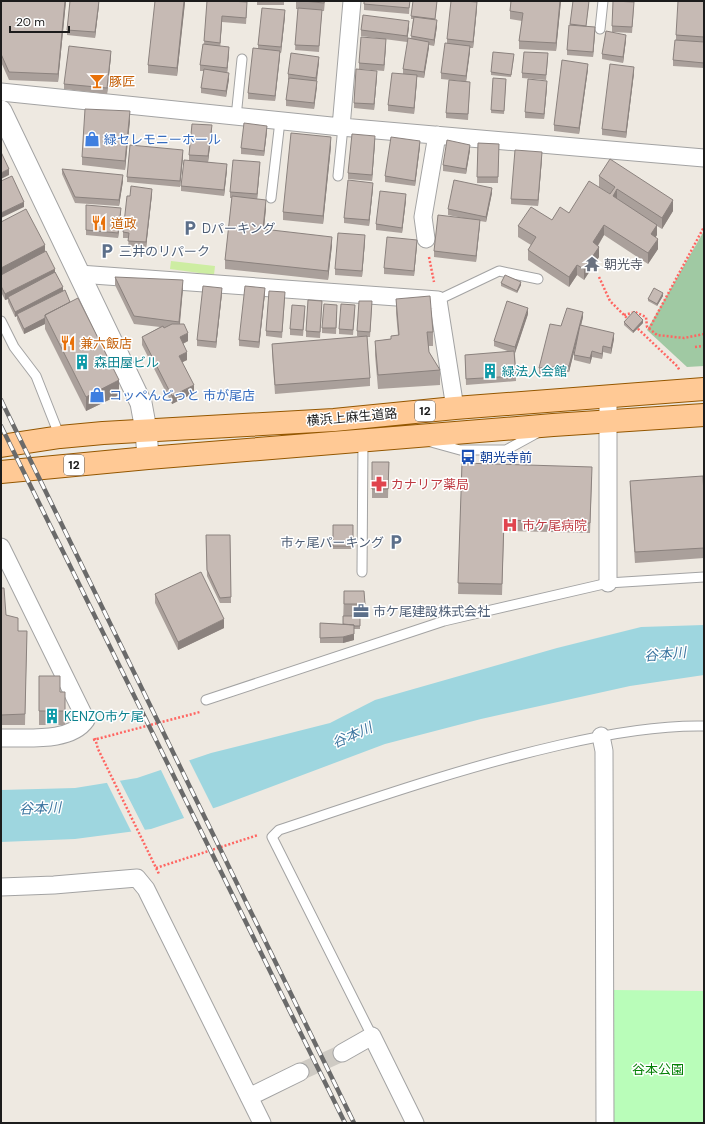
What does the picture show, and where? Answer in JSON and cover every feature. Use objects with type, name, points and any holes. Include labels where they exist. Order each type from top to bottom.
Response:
[{"type":"main road","name":"横浜上麻生道路","points":[[1,446],[60,437],[146,430],[334,420],[455,408],[704,389]]},
{"type":"main road","name":"横浜上麻生道路","points":[[1,472],[148,458],[363,442],[553,425],[704,415]]},
{"type":"street","points":[[342,127],[352,1]]},
{"type":"street","points":[[1,92],[342,127],[704,158]]},
{"type":"street","points":[[1,111],[141,403],[146,430],[148,458]]},
{"type":"street","points":[[426,239],[423,217],[438,135]]},
{"type":"street","points":[[79,274],[438,300],[455,408]]},
{"type":"street","points":[[608,397],[608,583]]},
{"type":"street","points":[[1,547],[86,720],[81,727],[67,734],[1,738]]},
{"type":"street","points":[[601,736],[604,758],[605,1123]]},
{"type":"street","points":[[1,886],[54,885],[137,878],[146,889],[262,1123]]},
{"type":"street","points":[[342,1053],[372,1036],[415,1123]]},
{"type":"street","points":[[249,1097],[300,1072]]},
{"type":"lane","points":[[600,29],[603,1]]},
{"type":"lane","points":[[236,117],[242,59]]},
{"type":"lane","points":[[271,198],[280,121]]},
{"type":"lane","points":[[338,176],[342,127]]},
{"type":"lane","points":[[438,300],[499,271],[538,280]]},
{"type":"lane","points":[[1,321],[14,347],[36,376],[60,437]]},
{"type":"lane","points":[[362,572],[363,442]]},
{"type":"lane","points":[[206,700],[444,621],[608,583],[704,577]]},
{"type":"lane","points":[[372,1036],[272,837],[279,830],[431,779],[516,755],[601,736],[683,725],[704,726]]},
{"type":"path","points":[[649,329],[704,227]]},
{"type":"path","points":[[426,239],[438,300]]},
{"type":"path","points":[[599,277],[610,301],[677,366]]},
{"type":"path","points":[[624,315],[635,312],[646,316],[647,327],[657,335],[684,338],[704,334]]},
{"type":"path","points":[[695,347],[704,346]]},
{"type":"path","points":[[154,862],[96,745],[96,740],[207,710]]},
{"type":"path","points":[[150,870],[261,834]]},
{"type":"green space","points":[[704,231],[704,366],[687,367],[647,330]]},
{"type":"green space","points":[[171,261],[215,266],[214,275],[170,269]]},
{"type":"green space","name":"谷本公園","points":[[614,990],[704,991],[704,1123],[612,1123]]},
{"type":"water","name":"谷本川","points":[[704,625],[704,675],[630,686],[481,719],[385,744],[220,806],[151,829],[75,839],[1,842],[1,790],[75,788],[137,778],[211,753],[330,723],[375,700],[557,648],[641,627]]},
{"type":"pier","points":[[188,758],[214,810],[185,820],[160,768]]},
{"type":"pier","points":[[119,779],[146,832],[132,833],[106,781]]},
{"type":"building","points":[[1,1],[65,1],[58,74],[9,72],[1,54]]},
{"type":"building","points":[[70,1],[99,1],[95,32],[67,30]]},
{"type":"building","points":[[155,1],[184,1],[177,68],[148,65]]},
{"type":"building","points":[[207,1],[247,2],[246,18],[222,16],[220,43],[204,41]]},
{"type":"building","points":[[303,1],[324,1],[324,3]]},
{"type":"building","points":[[364,1],[410,1],[409,8],[364,4]]},
{"type":"building","points":[[413,1],[437,1],[435,19],[411,16]]},
{"type":"building","points":[[451,1],[477,2],[473,42],[447,39]]},
{"type":"building","points":[[511,1],[560,1],[556,43],[519,41],[523,13],[510,11]]},
{"type":"building","points":[[573,1],[589,1],[586,26],[570,24]]},
{"type":"building","points":[[613,1],[634,2],[632,27],[612,26]]},
{"type":"building","points":[[678,1],[704,1],[704,37],[676,35]]},
{"type":"building","points":[[262,8],[285,10],[281,47],[258,45]]},
{"type":"building","points":[[298,8],[322,10],[319,46],[295,45]]},
{"type":"building","points":[[363,15],[409,21],[407,36],[361,30]]},
{"type":"building","points":[[414,17],[437,20],[434,40],[411,36]]},
{"type":"building","points":[[569,25],[595,27],[593,52],[567,50]]},
{"type":"building","points":[[606,31],[626,35],[623,57],[602,54]]},
{"type":"building","points":[[361,37],[386,39],[384,65],[359,63]]},
{"type":"building","points":[[408,38],[429,42],[424,72],[403,69]]},
{"type":"building","points":[[675,40],[704,42],[704,63],[673,60]]},
{"type":"building","points":[[445,43],[470,46],[466,76],[441,73]]},
{"type":"building","points":[[203,44],[229,47],[227,68],[200,65]]},
{"type":"building","points":[[69,46],[111,51],[107,88],[64,84]]},
{"type":"building","points":[[253,48],[280,51],[275,96],[248,93]]},
{"type":"building","points":[[493,52],[514,54],[511,75],[491,72]]},
{"type":"building","points":[[524,52],[548,53],[546,75],[522,73]]},
{"type":"building","points":[[291,53],[319,57],[316,78],[288,74]]},
{"type":"building","points":[[562,60],[588,64],[579,128],[554,125]]},
{"type":"building","points":[[610,64],[634,67],[626,132],[602,129]]},
{"type":"building","points":[[204,69],[229,73],[226,91],[201,88]]},
{"type":"building","points":[[356,69],[377,71],[374,104],[354,103]]},
{"type":"building","points":[[392,73],[417,75],[414,108],[388,105]]},
{"type":"building","points":[[289,78],[317,81],[314,103],[286,100]]},
{"type":"building","points":[[493,78],[506,79],[504,111],[491,110]]},
{"type":"building","points":[[528,79],[547,81],[544,114],[525,112]]},
{"type":"building","points":[[449,80],[470,82],[468,114],[446,113]]},
{"type":"building","points":[[85,109],[130,111],[125,161],[82,157]]},
{"type":"building","points":[[244,123],[267,126],[264,151],[241,148]]},
{"type":"building","points":[[192,124],[212,125],[208,156],[189,155]]},
{"type":"building","points":[[291,133],[331,137],[323,216],[283,212]]},
{"type":"building","points":[[352,134],[375,136],[372,175],[348,173]]},
{"type":"building","points":[[391,137],[420,141],[415,181],[385,176]]},
{"type":"building","points":[[447,140],[470,145],[466,169],[443,165]]},
{"type":"building","points":[[478,143],[499,144],[498,177],[477,177]]},
{"type":"building","points":[[130,145],[183,150],[180,181],[127,177]]},
{"type":"building","points":[[515,150],[542,152],[538,200],[511,199]]},
{"type":"building","points":[[1,152],[9,169],[1,173]]},
{"type":"building","points":[[610,159],[673,200],[662,218],[617,189],[613,196],[657,225],[651,234],[658,239],[648,253],[604,225],[593,242],[599,247],[584,269],[577,265],[569,277],[528,250],[536,237],[518,226],[531,207],[552,220],[560,207],[569,213],[589,181],[610,194],[615,187],[599,176]]},
{"type":"building","points":[[184,160],[227,164],[224,190],[181,186]]},
{"type":"building","points":[[233,160],[260,162],[257,194],[230,192]]},
{"type":"building","points":[[62,169],[123,175],[119,200],[75,197]]},
{"type":"building","points":[[12,176],[24,202],[1,213],[1,181]]},
{"type":"building","points":[[348,180],[373,183],[369,220],[344,218]]},
{"type":"building","points":[[454,180],[492,188],[486,217],[448,209]]},
{"type":"building","points":[[131,186],[152,189],[146,242],[128,241],[129,233],[123,232],[127,196],[130,196]]},
{"type":"building","points":[[380,191],[406,194],[402,228],[376,224]]},
{"type":"building","points":[[232,196],[266,200],[263,229],[332,237],[328,271],[225,260]]},
{"type":"building","points":[[86,205],[121,208],[118,233],[86,230]]},
{"type":"building","points":[[26,209],[45,245],[1,268],[1,222]]},
{"type":"building","points":[[438,215],[480,220],[476,256],[434,251]]},
{"type":"building","points":[[338,233],[365,235],[362,271],[335,269]]},
{"type":"building","points":[[387,237],[417,240],[414,271],[384,268]]},
{"type":"building","points":[[46,251],[55,269],[5,294],[1,286],[1,275]]},
{"type":"building","points":[[55,272],[63,287],[15,312],[8,297]]},
{"type":"building","points":[[505,275],[521,282],[517,291],[501,283]]},
{"type":"building","points":[[115,277],[183,280],[179,322],[134,316]]},
{"type":"building","points":[[203,286],[222,288],[216,342],[197,340]]},
{"type":"building","points":[[245,286],[265,288],[259,342],[239,340]]},
{"type":"building","points":[[654,288],[663,293],[657,304],[648,299]]},
{"type":"building","points":[[65,290],[70,302],[45,315],[45,318],[24,329],[17,314]]},
{"type":"building","points":[[269,291],[285,292],[282,332],[266,331]]},
{"type":"building","points":[[430,296],[433,332],[427,332],[429,352],[440,370],[378,375],[375,341],[391,339],[391,336],[399,335],[396,299]]},
{"type":"building","name":"森田屋ビル","points":[[78,298],[119,380],[86,397],[45,315]]},
{"type":"building","points":[[308,300],[322,301],[320,332],[306,331]]},
{"type":"building","points":[[359,301],[372,301],[370,332],[357,331]]},
{"type":"building","points":[[507,301],[528,308],[515,347],[494,341]]},
{"type":"building","points":[[324,304],[337,305],[336,328],[322,328]]},
{"type":"building","points":[[341,304],[355,305],[353,330],[339,329]]},
{"type":"building","points":[[292,305],[305,306],[303,330],[290,329]]},
{"type":"building","points":[[567,308],[583,312],[569,366],[539,368],[550,324],[561,326]]},
{"type":"building","points":[[634,311],[643,320],[633,331],[624,322]]},
{"type":"building","points":[[172,324],[184,324],[188,333],[180,337],[187,352],[179,356],[194,385],[172,396],[142,337],[163,326],[164,328]]},
{"type":"building","points":[[580,325],[614,333],[611,348],[603,346],[602,354],[592,351],[590,358],[574,355]]},
{"type":"building","points":[[367,336],[370,378],[275,385],[272,344]]},
{"type":"building","name":"緑法人会館","points":[[514,351],[516,376],[466,379],[465,355]]},
{"type":"building","points":[[372,462],[389,462],[388,489],[372,489]]},
{"type":"building","points":[[462,463],[592,467],[590,523],[504,520],[502,584],[458,583]]},
{"type":"building","points":[[703,476],[704,548],[635,552],[630,481]]},
{"type":"building","points":[[333,525],[353,525],[353,546],[333,546]]},
{"type":"building","points":[[206,535],[230,535],[231,597],[220,598],[207,570]]},
{"type":"building","points":[[201,572],[224,619],[178,642],[155,594]]},
{"type":"building","points":[[1,588],[4,588],[6,615],[18,618],[18,631],[27,631],[25,714],[1,715]]},
{"type":"building","points":[[344,591],[364,591],[365,604],[344,604]]},
{"type":"building","points":[[343,616],[360,616],[360,626],[343,624]]},
{"type":"building","points":[[320,623],[354,625],[354,634],[343,637],[320,638]]},
{"type":"building","points":[[39,676],[60,676],[60,692],[65,692],[65,711],[39,711]]},
{"type":"tunnel","points":[[300,1072],[342,1053]]},
{"type":"railway","points":[[1,400],[354,1123]]},
{"type":"railway","points":[[1,426],[345,1123]]},
{"type":"place","name":"豚匠","points":[[97,81]]},
{"type":"place","name":"緑セレモニーホール","points":[[92,139]]},
{"type":"place","name":"道政","points":[[99,223]]},
{"type":"place","name":"Dパーキング","points":[[190,228]]},
{"type":"place","name":"三井のリパーク","points":[[107,251]]},
{"type":"place","name":"朝光寺","points":[[592,264]]},
{"type":"place","name":"兼六飯店","points":[[68,343]]},
{"type":"place","name":"森田屋ビル","points":[[82,362]]},
{"type":"place","name":"緑法人会館","points":[[490,371]]},
{"type":"place","name":"コッペんどっと 市が尾店","points":[[97,395]]},
{"type":"place","name":"朝光寺前","points":[[468,457]]},
{"type":"place","name":"カナリア薬局","points":[[379,484]]},
{"type":"place","name":"市ケ尾病院","points":[[510,525]]},
{"type":"place","name":"市ヶ尾パーキング","points":[[396,542]]},
{"type":"place","name":"市ケ尾建設株式会社","points":[[361,611]]},
{"type":"place","name":"KENZO市ケ尾","points":[[52,716]]}]
